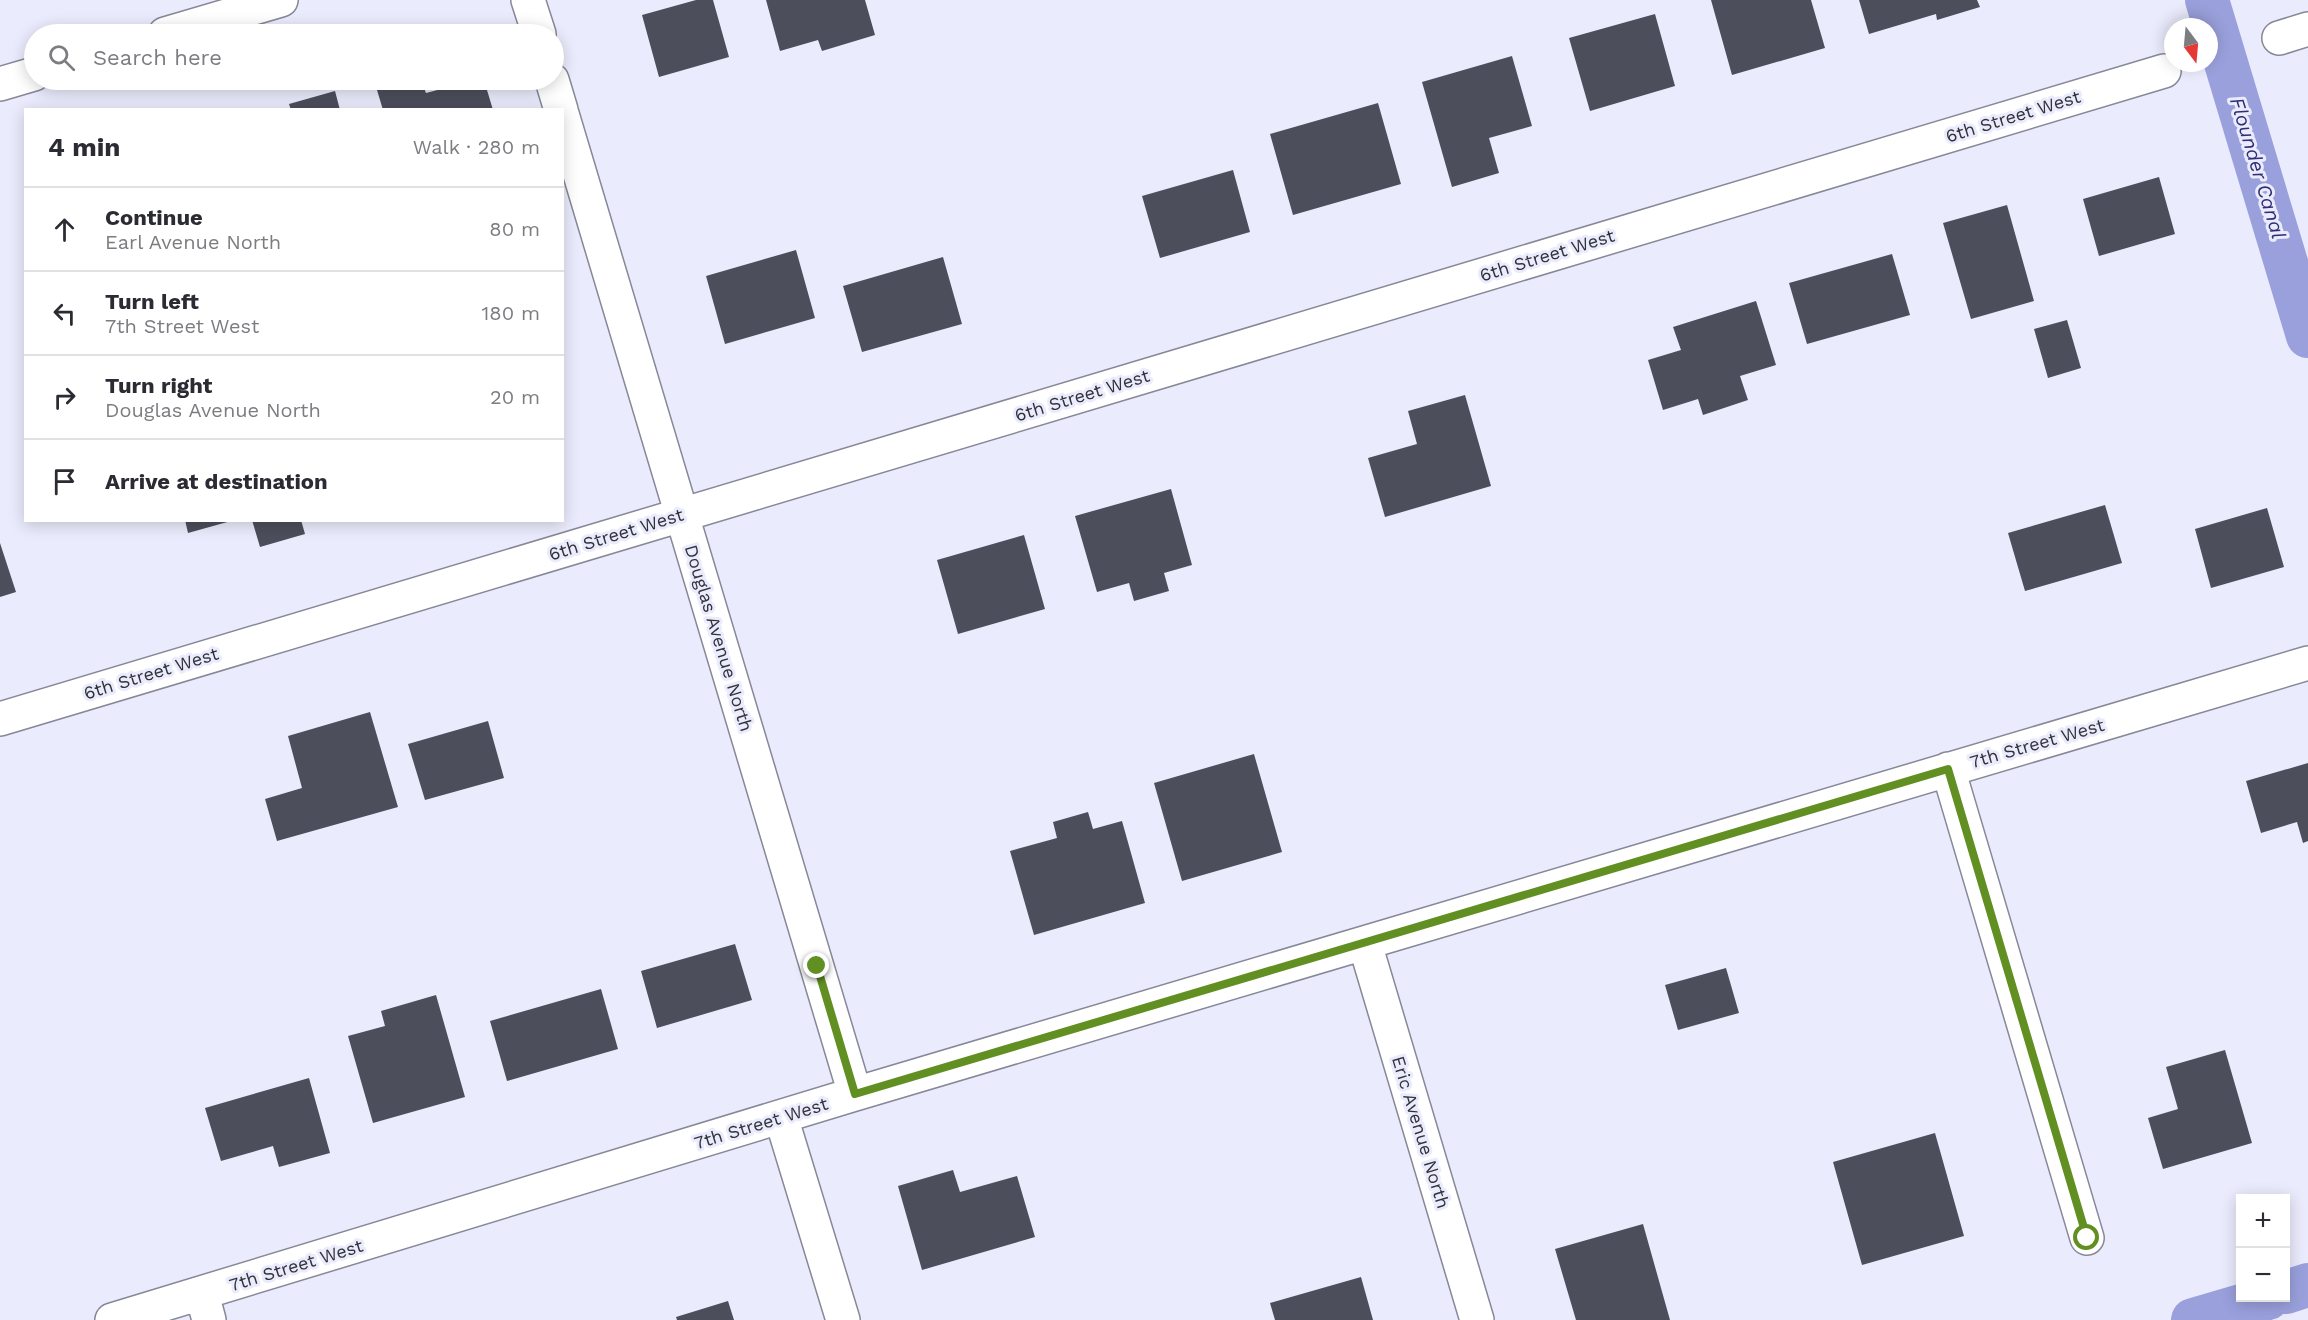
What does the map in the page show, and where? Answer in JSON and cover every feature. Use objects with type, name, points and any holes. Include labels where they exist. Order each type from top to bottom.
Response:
[{"type":"street","points":[[199,24],[281,0]]},
{"type":"street","points":[[528,0],[536,24]]},
{"type":"street","name":"6th Street West","points":[[0,718],[2164,71]]},
{"type":"street","points":[[0,84],[24,77]]},
{"type":"street","points":[[555,90],[560,108]]},
{"type":"street","name":"Douglas Avenue North","points":[[564,121],[855,1094]]},
{"type":"street","name":"7th Street West","points":[[112,1320],[205,1307],[855,1094],[2308,663]]},
{"type":"street","points":[[1948,769],[2087,1238]]},
{"type":"street","name":"Eric Avenue North","points":[[1365,944],[1477,1320]]},
{"type":"street","points":[[781,1118],[843,1320]]},
{"type":"building","points":[[696,0],[713,0],[729,57],[659,77],[642,15]]},
{"type":"building","points":[[766,0],[865,0],[875,35],[822,51],[818,40],[780,51]]},
{"type":"building","points":[[1711,0],[1811,0],[1825,48],[1732,75]]},
{"type":"building","points":[[1859,0],[1977,0],[1980,7],[1937,20],[1936,14],[1869,34]]},
{"type":"building","points":[[1655,14],[1675,86],[1590,111],[1569,38]]},
{"type":"building","points":[[1512,56],[1532,126],[1489,138],[1499,173],[1452,187],[1422,82]]},
{"type":"building","points":[[377,90],[425,90],[426,93],[437,90],[487,90],[492,108],[382,108]]},
{"type":"building","points":[[335,91],[339,108],[290,108],[289,104]]},
{"type":"building","points":[[1378,103],[1401,184],[1293,215],[1270,134]]},
{"type":"building","points":[[1233,170],[1250,232],[1160,258],[1142,196]]},
{"type":"building","points":[[2159,177],[2175,234],[2099,256],[2083,199]]},
{"type":"building","points":[[2007,205],[2034,301],[1971,319],[1943,223]]},
{"type":"building","points":[[796,250],[815,318],[725,344],[706,276]]},
{"type":"building","points":[[1892,254],[1910,315],[1807,344],[1789,283]]},
{"type":"building","points":[[943,257],[962,324],[862,352],[843,286]]},
{"type":"building","points":[[1756,301],[1776,365],[1740,376],[1748,400],[1703,415],[1698,399],[1663,410],[1648,360],[1681,350],[1673,327]]},
{"type":"building","points":[[2067,320],[2081,368],[2048,378],[2034,329]]},
{"type":"building","points":[[1465,395],[1491,486],[1385,517],[1368,458],[1417,444],[1408,411]]},
{"type":"building","points":[[1171,489],[1192,565],[1164,573],[1169,591],[1134,601],[1129,583],[1097,592],[1075,516]]},
{"type":"building","points":[[2105,505],[2122,563],[2025,591],[2008,533]]},
{"type":"building","points":[[2267,508],[2284,567],[2211,588],[2195,529]]},
{"type":"building","points":[[185,522],[227,522],[188,533]]},
{"type":"building","points":[[253,522],[302,522],[305,534],[260,547]]},
{"type":"building","points":[[1024,535],[1045,609],[958,634],[937,560]]},
{"type":"building","points":[[0,543],[16,592],[0,597]]},
{"type":"building","points":[[370,712],[398,807],[277,841],[265,799],[302,788],[288,736]]},
{"type":"building","points":[[488,721],[504,778],[425,800],[408,744]]},
{"type":"building","points":[[1254,754],[1282,852],[1182,881],[1154,783]]},
{"type":"building","points":[[2308,763],[2308,841],[2303,843],[2297,822],[2261,833],[2246,781]]},
{"type":"building","points":[[1088,812],[1093,829],[1122,821],[1145,903],[1034,935],[1010,851],[1057,838],[1053,822]]},
{"type":"building","points":[[735,944],[752,1000],[657,1028],[641,971]]},
{"type":"building","points":[[1726,968],[1739,1013],[1678,1030],[1665,985]]},
{"type":"building","points":[[601,989],[618,1049],[507,1081],[490,1021]]},
{"type":"building","points":[[436,995],[465,1097],[373,1123],[348,1036],[385,1026],[381,1011]]},
{"type":"building","points":[[2225,1050],[2252,1143],[2163,1169],[2148,1118],[2178,1109],[2166,1067]]},
{"type":"building","points":[[309,1078],[330,1153],[279,1167],[273,1146],[221,1161],[205,1108]]},
{"type":"building","points":[[1935,1133],[1964,1236],[1862,1265],[1833,1162]]},
{"type":"building","points":[[953,1170],[960,1192],[1017,1176],[1035,1237],[922,1270],[898,1186]]},
{"type":"building","points":[[1643,1224],[1670,1320],[1576,1320],[1555,1249]]},
{"type":"building","points":[[1361,1277],[1373,1320],[1275,1320],[1270,1303]]},
{"type":"building","points":[[728,1301],[734,1320],[677,1320],[676,1317]]},
{"type":"waterway","name":"Flounder Canal","points":[[2207,0],[2308,336]]},
{"type":"waterway","points":[[2290,1291],[2308,1285]]},
{"type":"waterway","points":[[2193,1320],[2254,1302]]},
{"type":"route","points":[[817,966],[855,1094],[1948,769],[2087,1238]]}]
